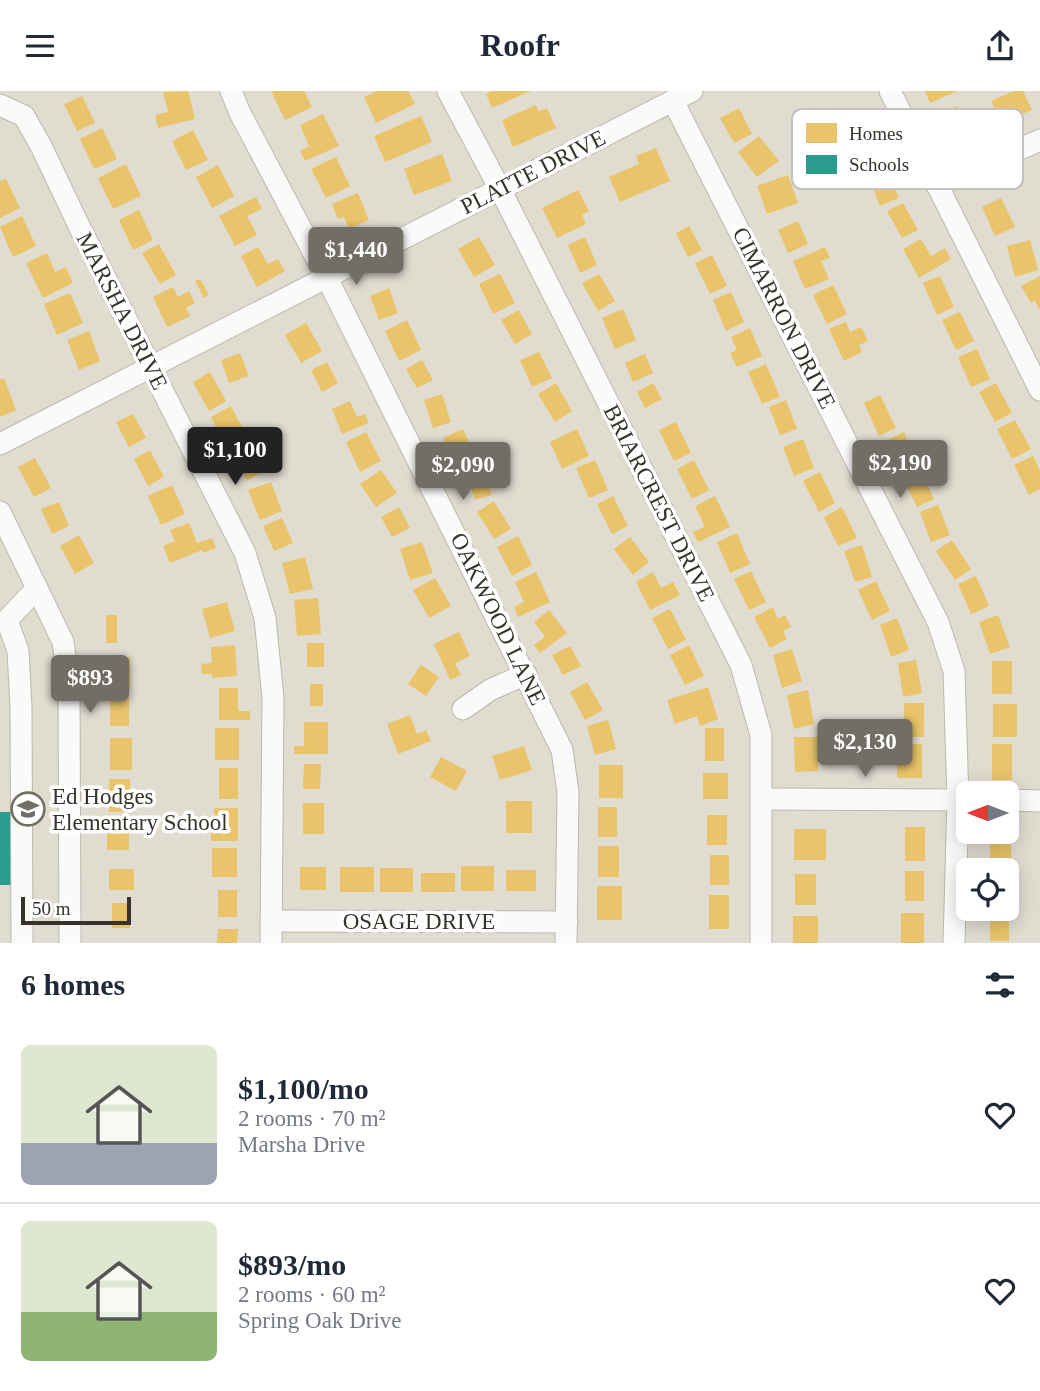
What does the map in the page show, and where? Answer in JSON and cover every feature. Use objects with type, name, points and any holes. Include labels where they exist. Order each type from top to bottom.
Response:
[{"type":"street","name":"OAKWOOD LANE","points":[[232,91],[240,113],[327,278],[562,750],[568,792],[566,933]]},
{"type":"street","name":"BRIARCREST DRIVE","points":[[448,91],[741,665],[761,736],[761,943]]},
{"type":"street","points":[[890,91],[899,109]]},
{"type":"street","name":"PLATTE DRIVE","points":[[0,444],[682,96]]},
{"type":"street","name":"CIMARRON DRIVE","points":[[682,96],[937,622],[954,671],[962,781]]},
{"type":"street","name":"MARSHA DRIVE","points":[[0,105],[24,116],[30,126],[245,553],[265,618],[273,698],[271,943]]},
{"type":"street","points":[[1023,148],[1040,140]]},
{"type":"street","points":[[939,189],[1040,390]]},
{"type":"street","points":[[0,512],[63,642],[69,683],[70,943]]},
{"type":"street","points":[[22,943],[21,708],[18,651],[7,620],[37,588]]},
{"type":"street","points":[[463,709],[491,690],[526,674]]},
{"type":"street","points":[[762,799],[956,800]]},
{"type":"street","points":[[1019,800],[1040,801]]},
{"type":"street","name":"CIMARRON DRIVE","points":[[954,943],[960,844]]},
{"type":"street","name":"OSAGE DRIVE","points":[[272,921],[566,933]]},
{"type":"building: Homes","points":[[188,91],[195,119],[158,128],[155,115],[168,112],[163,92]]},
{"type":"building: Homes","points":[[271,91],[304,91],[312,107],[285,120]]},
{"type":"building: Homes","points":[[377,91],[408,91],[415,104],[376,123],[364,97]]},
{"type":"building: Homes","points":[[492,91],[531,91],[492,108],[486,94]]},
{"type":"building: Homes","points":[[925,91],[958,91],[930,103]]},
{"type":"building: Homes","points":[[1014,91],[1023,91],[1032,110],[1023,114],[1023,109],[995,109],[991,101]]},
{"type":"building: Homes","points":[[82,96],[95,123],[77,131],[64,104]]},
{"type":"building: Homes","points":[[536,105],[539,111],[547,108],[556,128],[513,147],[502,120]]},
{"type":"building: Homes","points":[[739,108],[752,134],[734,143],[720,118]]},
{"type":"building: Homes","points":[[323,114],[339,146],[305,161],[300,151],[309,146],[300,125]]},
{"type":"building: Homes","points":[[421,116],[432,142],[385,162],[374,136]]},
{"type":"building: Homes","points":[[102,128],[117,159],[94,169],[80,139]]},
{"type":"building: Homes","points":[[193,130],[208,160],[186,170],[172,141]]},
{"type":"building: Homes","points":[[759,136],[779,161],[757,177],[738,152]]},
{"type":"building: Homes","points":[[656,148],[670,181],[620,202],[609,177],[639,164],[636,156]]},
{"type":"building: Homes","points":[[442,154],[452,181],[414,195],[404,169]]},
{"type":"building: Homes","points":[[336,157],[350,186],[326,198],[311,169]]},
{"type":"building: Homes","points":[[126,164],[141,196],[113,209],[98,178]]},
{"type":"building: Homes","points":[[218,165],[234,196],[212,208],[196,177]]},
{"type":"building: Homes","points":[[788,175],[798,203],[767,214],[757,186]]},
{"type":"building: Homes","points":[[6,179],[20,208],[0,218],[0,181]]},
{"type":"building: Homes","points":[[873,189],[895,189],[899,198],[880,206]]},
{"type":"building: Homes","points":[[578,190],[589,211],[582,215],[586,224],[557,238],[542,208]]},
{"type":"building: Homes","points":[[358,193],[369,220],[349,229],[344,217],[338,219],[332,204]]},
{"type":"building: Homes","points":[[256,197],[262,209],[247,216],[257,235],[235,246],[219,216]]},
{"type":"building: Homes","points":[[1001,198],[1015,227],[995,236],[982,207]]},
{"type":"building: Homes","points":[[903,203],[918,230],[902,238],[887,211]]},
{"type":"building: Homes","points":[[139,210],[153,240],[133,250],[119,220]]},
{"type":"building: Homes","points":[[22,216],[36,246],[13,257],[0,227]]},
{"type":"building: Homes","points":[[798,221],[808,244],[788,253],[778,230]]},
{"type":"building: Homes","points":[[689,226],[702,250],[688,257],[676,233]]},
{"type":"building: Homes","points":[[479,237],[495,265],[474,277],[458,249]]},
{"type":"building: Homes","points":[[585,237],[597,265],[580,273],[568,245]]},
{"type":"building: Homes","points":[[921,239],[931,256],[945,248],[951,259],[919,278],[903,249]]},
{"type":"building: Homes","points":[[1030,240],[1038,270],[1015,277],[1007,246]]},
{"type":"building: Homes","points":[[159,244],[176,275],[160,284],[142,253]]},
{"type":"building: Homes","points":[[258,247],[268,264],[278,259],[285,271],[257,287],[241,256]]},
{"type":"building: Homes","points":[[825,247],[830,258],[821,261],[829,279],[805,289],[793,261]]},
{"type":"building: Homes","points":[[47,253],[55,272],[66,267],[73,283],[43,298],[26,263]]},
{"type":"building: Homes","points":[[712,255],[727,286],[710,294],[695,263]]},
{"type":"building: Homes","points":[[500,274],[515,303],[493,314],[479,284]]},
{"type":"building: Homes","points":[[599,274],[615,301],[598,311],[582,283]]},
{"type":"building: Homes","points":[[940,276],[954,307],[937,315],[923,283]]},
{"type":"building: Homes","points":[[1040,276],[1040,310],[1035,301],[1031,303],[1021,286]]},
{"type":"building: Homes","points":[[200,279],[209,295],[204,298],[195,281]]},
{"type":"building: Homes","points":[[833,285],[847,314],[827,324],[813,295]]},
{"type":"building: Homes","points":[[173,287],[178,297],[189,291],[195,303],[186,308],[190,316],[167,327],[153,297]]},
{"type":"building: Homes","points":[[389,288],[398,313],[379,320],[370,296]]},
{"type":"building: Homes","points":[[731,292],[744,322],[726,331],[713,300]]},
{"type":"building: Homes","points":[[70,293],[83,323],[57,335],[44,304]]},
{"type":"building: Homes","points":[[623,309],[636,340],[615,349],[602,318]]},
{"type":"building: Homes","points":[[519,310],[532,334],[515,344],[501,320]]},
{"type":"building: Homes","points":[[960,312],[974,341],[956,350],[942,320]]},
{"type":"building: Homes","points":[[407,320],[421,350],[399,361],[385,331]]},
{"type":"building: Homes","points":[[846,322],[850,332],[861,327],[868,341],[859,345],[862,352],[844,361],[829,329]]},
{"type":"building: Homes","points":[[306,323],[322,351],[301,363],[285,335]]},
{"type":"building: Homes","points":[[750,328],[762,356],[737,367],[730,353],[737,350],[731,337]]},
{"type":"building: Homes","points":[[89,331],[100,361],[79,370],[67,340]]},
{"type":"building: Homes","points":[[977,349],[990,379],[971,387],[958,357]]},
{"type":"building: Homes","points":[[539,352],[552,378],[532,387],[520,360]]},
{"type":"building: Homes","points":[[240,353],[249,376],[229,383],[221,360]]},
{"type":"building: Homes","points":[[645,354],[653,373],[633,382],[625,363]]},
{"type":"building: Homes","points":[[422,360],[433,380],[417,388],[406,369]]},
{"type":"building: Homes","points":[[327,362],[338,383],[322,392],[311,370]]},
{"type":"building: Homes","points":[[766,364],[780,397],[762,404],[748,372]]},
{"type":"building: Homes","points":[[210,372],[226,401],[209,411],[193,382]]},
{"type":"building: Homes","points":[[4,378],[16,410],[0,417],[0,380]]},
{"type":"building: Homes","points":[[556,383],[572,411],[555,422],[538,394]]},
{"type":"building: Homes","points":[[653,383],[662,399],[645,408],[637,392]]},
{"type":"building: Homes","points":[[996,383],[1012,413],[995,422],[979,392]]},
{"type":"building: Homes","points":[[442,394],[451,422],[433,428],[424,400]]},
{"type":"building: Homes","points":[[880,395],[896,428],[879,436],[864,403]]},
{"type":"building: Homes","points":[[786,400],[797,429],[780,435],[769,407]]},
{"type":"building: Homes","points":[[350,401],[357,417],[365,414],[369,423],[342,434],[332,409]]},
{"type":"building: Homes","points":[[231,406],[246,435],[226,446],[211,417]]},
{"type":"building: Homes","points":[[133,414],[146,438],[129,447],[116,422]]},
{"type":"building: Homes","points":[[1015,420],[1031,449],[1012,459],[997,429]]},
{"type":"building: Homes","points":[[676,422],[691,453],[674,461],[659,430]]},
{"type":"building: Homes","points":[[463,429],[476,458],[456,467],[443,438]]},
{"type":"building: Homes","points":[[577,429],[589,456],[562,469],[550,442]]},
{"type":"building: Homes","points":[[366,432],[381,461],[360,472],[346,442]]},
{"type":"building: Homes","points":[[904,432],[917,463],[899,471],[885,441]]},
{"type":"building: Homes","points":[[803,439],[814,468],[794,476],[783,447]]},
{"type":"building: Homes","points":[[245,448],[260,473],[247,481],[232,455]]},
{"type":"building: Homes","points":[[150,450],[164,477],[148,486],[134,459]]},
{"type":"building: Homes","points":[[1033,456],[1040,471],[1040,489],[1029,495],[1014,465]]},
{"type":"building: Homes","points":[[35,458],[51,488],[34,497],[18,467]]},
{"type":"building: Homes","points":[[595,460],[608,490],[589,498],[576,468]]},
{"type":"building: Homes","points":[[694,460],[709,490],[692,499],[677,469]]},
{"type":"building: Homes","points":[[482,464],[492,495],[475,500],[465,470]]},
{"type":"building: Homes","points":[[919,468],[934,499],[917,507],[902,476]]},
{"type":"building: Homes","points":[[381,470],[397,493],[376,507],[360,484]]},
{"type":"building: Homes","points":[[820,472],[835,503],[819,512],[803,481]]},
{"type":"building: Homes","points":[[271,482],[282,511],[260,520],[248,490]]},
{"type":"building: Homes","points":[[172,485],[185,514],[161,525],[148,496]]},
{"type":"building: Homes","points":[[613,496],[628,526],[612,534],[597,504]]},
{"type":"building: Homes","points":[[715,496],[730,527],[698,542],[693,532],[705,527],[695,506]]},
{"type":"building: Homes","points":[[494,501],[511,529],[494,539],[477,512]]},
{"type":"building: Homes","points":[[59,502],[69,526],[52,534],[41,509]]},
{"type":"building: Homes","points":[[938,505],[950,535],[931,542],[920,512]]},
{"type":"building: Homes","points":[[399,507],[410,528],[392,537],[381,517]]},
{"type":"building: Homes","points":[[842,507],[857,538],[838,546],[824,517]]},
{"type":"building: Homes","points":[[282,518],[293,543],[274,551],[263,526]]},
{"type":"building: Homes","points":[[189,523],[197,543],[212,538],[216,548],[203,553],[202,550],[170,563],[163,546],[175,541],[170,530]]},
{"type":"building: Homes","points":[[737,533],[750,564],[730,573],[717,542]]},
{"type":"building: Homes","points":[[79,535],[94,563],[75,574],[60,546]]},
{"type":"building: Homes","points":[[518,536],[532,565],[512,576],[497,547]]},
{"type":"building: Homes","points":[[630,537],[649,562],[633,575],[614,549]]},
{"type":"building: Homes","points":[[952,540],[971,569],[955,580],[936,551]]},
{"type":"building: Homes","points":[[422,542],[433,573],[410,580],[400,549]]},
{"type":"building: Homes","points":[[862,545],[872,577],[855,582],[844,551]]},
{"type":"building: Homes","points":[[305,557],[313,589],[290,594],[282,563]]},
{"type":"building: Homes","points":[[751,571],[766,602],[749,610],[734,579]]},
{"type":"building: Homes","points":[[536,572],[550,602],[518,617],[514,607],[524,602],[515,582]]},
{"type":"building: Homes","points":[[653,572],[661,588],[673,582],[680,595],[650,610],[636,582]]},
{"type":"building: Homes","points":[[976,576],[989,606],[971,614],[958,584]]},
{"type":"building: Homes","points":[[435,578],[451,606],[429,618],[413,590]]},
{"type":"building: Homes","points":[[876,581],[890,611],[872,620],[858,590]]},
{"type":"building: Homes","points":[[318,598],[321,634],[297,636],[294,600]]},
{"type":"building: Homes","points":[[227,602],[235,631],[210,638],[202,609]]},
{"type":"building: Homes","points":[[773,607],[778,619],[785,615],[791,627],[783,631],[787,639],[770,648],[754,617]]},
{"type":"building: Homes","points":[[670,609],[686,640],[668,649],[652,618]]},
{"type":"building: Homes","points":[[549,610],[567,633],[540,653],[534,645],[545,637],[534,622]]},
{"type":"building: Homes","points":[[106,615],[117,615],[117,643],[106,643]]},
{"type":"building: Homes","points":[[998,615],[1010,647],[990,654],[979,622]]},
{"type":"building: Homes","points":[[897,618],[909,650],[891,657],[880,625]]},
{"type":"building: Homes","points":[[459,632],[470,656],[455,663],[461,675],[450,680],[434,644]]},
{"type":"building: Homes","points":[[307,643],[324,643],[324,667],[307,667]]},
{"type":"building: Homes","points":[[235,645],[237,676],[212,678],[212,674],[202,674],[201,664],[212,663],[211,647]]},
{"type":"building: Homes","points":[[689,645],[704,676],[685,685],[670,655]]},
{"type":"building: Homes","points":[[570,646],[581,666],[563,675],[552,655]]},
{"type":"building: Homes","points":[[792,649],[802,681],[782,688],[773,655]]},
{"type":"building: Homes","points":[[110,657],[130,657],[130,689],[110,689]]},
{"type":"building: Homes","points":[[916,660],[922,693],[903,697],[898,663]]},
{"type":"building: Homes","points":[[992,661],[1012,661],[1012,694],[992,694]]},
{"type":"building: Homes","points":[[421,665],[439,677],[426,696],[408,684]]},
{"type":"building: Homes","points":[[587,682],[603,710],[585,720],[570,692]]},
{"type":"building: Homes","points":[[310,684],[323,684],[323,706],[310,706]]},
{"type":"building: Homes","points":[[708,687],[718,719],[700,726],[697,716],[675,724],[667,700]]},
{"type":"building: Homes","points":[[219,688],[238,688],[238,711],[250,711],[250,720],[219,720]]},
{"type":"building: Homes","points":[[808,690],[814,724],[794,729],[787,695]]},
{"type":"building: Homes","points":[[110,698],[129,698],[129,726],[110,726]]},
{"type":"building: Homes","points":[[904,703],[924,703],[924,737],[904,737]]},
{"type":"building: Homes","points":[[993,704],[1017,704],[1017,737],[993,737]]},
{"type":"building: Homes","points":[[410,715],[417,734],[426,730],[431,741],[398,754],[387,724]]},
{"type":"building: Homes","points":[[608,720],[616,749],[595,755],[587,726]]},
{"type":"building: Homes","points":[[304,722],[328,722],[328,754],[294,754],[294,746],[304,746]]},
{"type":"building: Homes","points":[[215,728],[239,728],[239,760],[215,760]]},
{"type":"building: Homes","points":[[705,728],[724,728],[724,761],[705,761]]},
{"type":"building: Homes","points":[[794,737],[818,737],[818,771],[795,772]]},
{"type":"building: Homes","points":[[110,738],[132,738],[132,770],[110,770]]},
{"type":"building: Homes","points":[[897,744],[922,744],[922,778],[897,778]]},
{"type":"building: Homes","points":[[992,744],[1012,744],[1012,780],[992,780]]},
{"type":"building: Homes","points":[[524,746],[532,770],[500,780],[492,756]]},
{"type":"building: Homes","points":[[441,757],[467,771],[456,791],[430,777]]},
{"type":"building: Homes","points":[[304,764],[321,764],[320,789],[303,789]]},
{"type":"building: Homes","points":[[599,765],[623,765],[623,798],[599,798]]},
{"type":"building: Homes","points":[[219,768],[238,768],[238,799],[219,799]]},
{"type":"building: Homes","points":[[703,773],[728,773],[728,799],[703,799]]},
{"type":"building: Homes","points":[[109,779],[130,779],[130,812],[109,812]]},
{"type":"building: Homes","points":[[506,801],[532,801],[532,833],[506,833]]},
{"type":"building: Homes","points":[[303,803],[324,803],[324,834],[303,834]]},
{"type":"building: Homes","points":[[598,807],[617,807],[617,837],[598,837]]},
{"type":"building: Homes","points":[[214,808],[238,808],[238,841],[211,841]]},
{"type":"building: Homes","points":[[707,815],[727,815],[727,845],[707,845]]},
{"type":"building: Homes","points":[[107,820],[129,820],[129,850],[107,850]]},
{"type":"building: Homes","points":[[905,827],[925,827],[925,861],[905,861]]},
{"type":"building: Homes","points":[[794,829],[826,829],[826,860],[794,860]]},
{"type":"building: Homes","points":[[990,844],[1011,844],[1011,858],[990,858]]},
{"type":"building: Homes","points":[[598,846],[619,846],[619,877],[598,877]]},
{"type":"building: Homes","points":[[212,848],[237,848],[237,877],[212,877]]},
{"type":"building: Homes","points":[[710,855],[729,855],[729,885],[710,885]]},
{"type":"building: Homes","points":[[461,866],[494,866],[494,891],[461,891]]},
{"type":"building: Homes","points":[[300,867],[326,867],[326,890],[300,890]]},
{"type":"building: Homes","points":[[340,867],[374,867],[374,892],[340,892]]},
{"type":"building: Homes","points":[[380,868],[413,868],[413,892],[380,892]]},
{"type":"building: Homes","points":[[109,869],[134,869],[134,890],[109,890]]},
{"type":"building: Homes","points":[[506,870],[536,870],[536,891],[506,891]]},
{"type":"building: Homes","points":[[905,871],[924,871],[924,901],[905,901]]},
{"type":"building: Homes","points":[[421,873],[455,873],[455,892],[421,892]]},
{"type":"building: Homes","points":[[795,874],[816,874],[816,905],[795,905]]},
{"type":"building: Homes","points":[[597,886],[622,886],[622,920],[597,920]]},
{"type":"building: Homes","points":[[218,890],[237,890],[237,917],[218,917]]},
{"type":"building: Homes","points":[[709,895],[729,895],[729,929],[709,929]]},
{"type":"building: Homes","points":[[112,903],[130,903],[130,928],[112,928]]},
{"type":"building: Homes","points":[[901,913],[924,913],[924,943],[901,943]]},
{"type":"building: Homes","points":[[793,916],[818,916],[818,943],[793,943]]},
{"type":"building: Homes","points":[[990,921],[1009,921],[1009,941],[990,941]]},
{"type":"building: Homes","points":[[218,929],[238,929],[237,943],[217,943]]},
{"type":"building: Schools","points":[[0,812],[17,812],[17,885],[0,885]]},
{"type":"place","name":"Ed Hodges Elementary School","points":[[28,809]]}]
